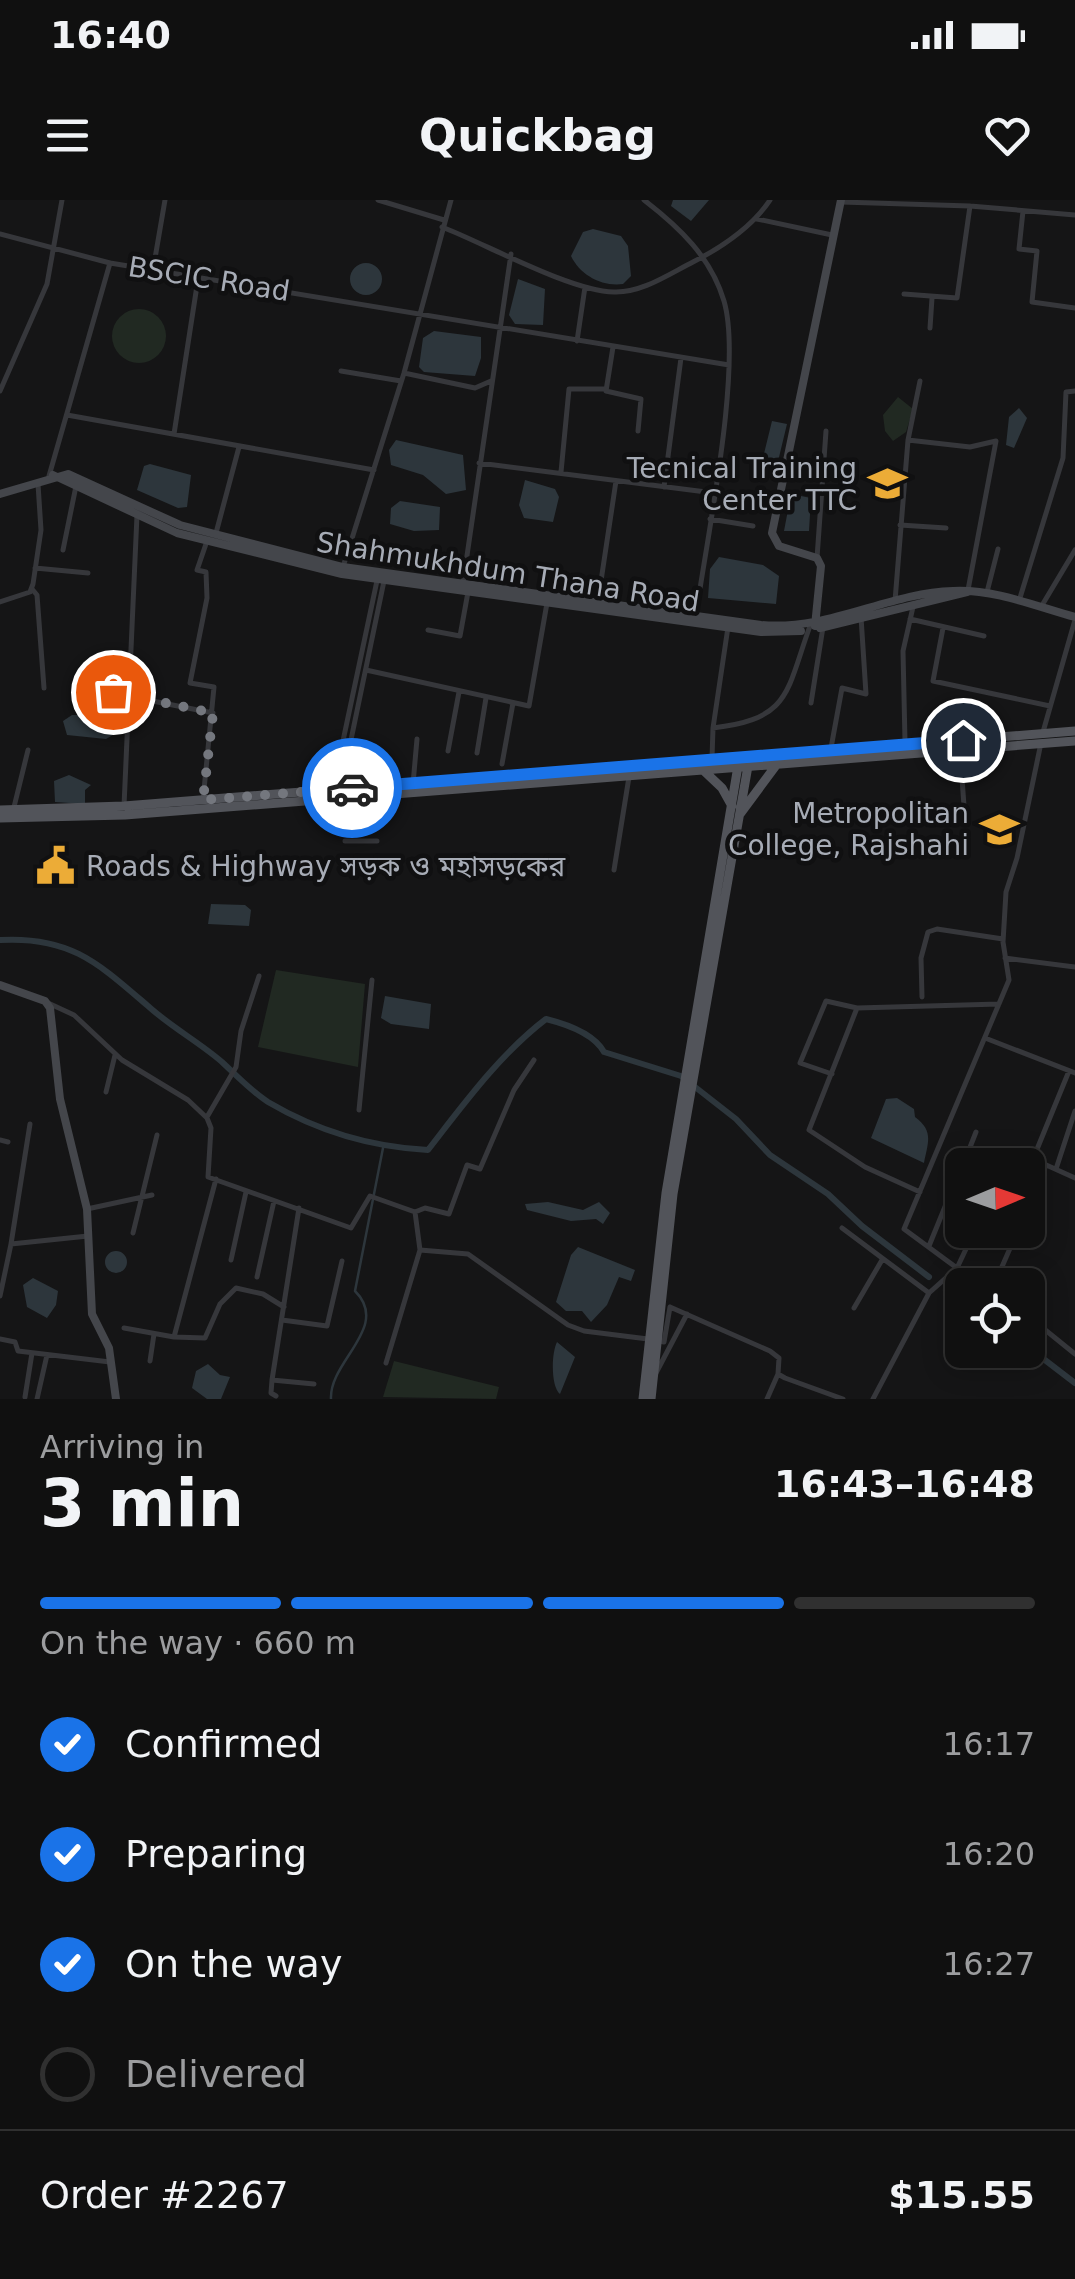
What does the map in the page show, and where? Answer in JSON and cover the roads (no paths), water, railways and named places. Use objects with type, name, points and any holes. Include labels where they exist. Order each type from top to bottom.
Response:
[{"type":"main road","points":[[814,628],[821,566],[817,558],[779,546],[772,533],[841,201]]},
{"type":"main road","name":"Shahmukhdum Thana Road","points":[[51,476],[72,475],[211,538],[381,577]]},
{"type":"main road","points":[[0,494],[51,476]]},
{"type":"main road","name":"Shahmukhdum Thana Road","points":[[51,476],[137,515],[211,538],[381,577],[695,619],[814,628],[950,591],[987,592],[1075,619]]},
{"type":"main road","name":"Shahmukhdum Thana Road","points":[[464,588],[547,603],[597,606]]},
{"type":"main road","name":"Shahmukhdum Thana Road","points":[[695,619],[772,632],[814,628],[968,592]]},
{"type":"main road","points":[[0,810],[298,796],[777,764],[960,750],[1075,731]]},
{"type":"main road","points":[[0,818],[125,815],[345,789],[905,745],[1075,741]]},
{"type":"main road","points":[[738,816],[777,764]]},
{"type":"main road","points":[[643,1399],[654,1341],[666,1306],[673,1194],[687,1091],[732,806],[743,766]]},
{"type":"main road","points":[[690,1072],[738,816],[743,766]]},
{"type":"main road","points":[[702,769],[710,774],[732,806]]},
{"type":"main road","points":[[0,986],[45,1001],[52,1021],[60,1099],[87,1209],[92,1314],[109,1348],[116,1399]]},
{"type":"main road","points":[[651,1399],[666,1193],[687,1091]]},
{"type":"street","points":[[0,390],[47,284],[62,200]]},
{"type":"street","points":[[152,270],[165,200]]},
{"type":"street","points":[[343,568],[404,373],[451,200]]},
{"type":"street","points":[[644,200],[704,256],[725,304],[729,365],[695,619]]},
{"type":"street","points":[[383,201],[443,223],[586,287],[616,292],[639,288],[704,256],[757,220],[770,200]]},
{"type":"street","points":[[841,201],[898,201],[1075,215]]},
{"type":"street","points":[[904,294],[957,298],[970,206]]},
{"type":"street","points":[[1022,211],[1019,249],[1037,251],[1032,302],[1075,308]]},
{"type":"street","points":[[757,220],[836,236]]},
{"type":"street","name":"BSCIC Road","points":[[0,234],[110,263],[729,365]]},
{"type":"street","points":[[428,630],[460,636],[490,382],[511,254]]},
{"type":"street","points":[[51,476],[110,263]]},
{"type":"street","points":[[174,434],[198,278]]},
{"type":"street","points":[[577,341],[586,287]]},
{"type":"street","points":[[930,328],[932,298]]},
{"type":"street","points":[[606,389],[613,347]]},
{"type":"street","points":[[664,487],[681,358]]},
{"type":"street","points":[[341,371],[401,381]]},
{"type":"street","points":[[404,373],[475,388],[490,382]]},
{"type":"street","points":[[895,604],[908,440],[920,380]]},
{"type":"street","points":[[561,474],[569,389],[574,386],[641,398],[638,431]]},
{"type":"street","points":[[1020,601],[1064,458],[1066,392],[1075,391]]},
{"type":"street","points":[[66,416],[375,470]]},
{"type":"street","points":[[817,558],[826,431]]},
{"type":"street","points":[[908,440],[970,447],[996,440],[968,592]]},
{"type":"street","points":[[203,800],[214,688],[190,684],[208,598],[206,572],[197,570],[239,446]]},
{"type":"street","points":[[480,463],[714,493]]},
{"type":"street","points":[[32,589],[41,520],[38,480]]},
{"type":"street","points":[[597,606],[616,480]]},
{"type":"street","points":[[63,550],[76,486]]},
{"type":"street","points":[[124,806],[137,515]]},
{"type":"street","points":[[710,519],[753,526]]},
{"type":"street","points":[[900,525],[946,528]]},
{"type":"street","points":[[987,592],[998,550]]},
{"type":"street","points":[[1041,607],[1075,550]]},
{"type":"street","points":[[35,568],[88,573]]},
{"type":"street","points":[[345,789],[381,577]]},
{"type":"street","points":[[345,789],[340,755],[381,577]]},
{"type":"street","points":[[0,602],[32,589]]},
{"type":"street","points":[[32,589],[37,594],[44,688]]},
{"type":"street","points":[[366,670],[529,706],[547,603]]},
{"type":"street","points":[[905,745],[902,663],[913,607]]},
{"type":"street","points":[[830,751],[842,688],[866,694],[862,618]]},
{"type":"street","points":[[910,619],[984,636]]},
{"type":"street","points":[[966,1248],[957,1268],[904,1229],[1009,980],[1003,939],[1006,892],[1018,858],[1041,739],[1075,619]]},
{"type":"street","points":[[712,759],[728,627]]},
{"type":"street","points":[[811,703],[814,628]]},
{"type":"street","points":[[713,728],[767,717],[781,702],[814,628]]},
{"type":"street","points":[[943,628],[933,681],[1050,706]]},
{"type":"street","points":[[77,686],[213,713]]},
{"type":"street","points":[[448,751],[458,692]]},
{"type":"street","points":[[477,753],[486,698]]},
{"type":"street","points":[[502,764],[513,703]]},
{"type":"street","points":[[413,784],[417,739]]},
{"type":"street","points":[[14,810],[28,750]]},
{"type":"street","points":[[960,750],[964,806]]},
{"type":"street","points":[[614,870],[630,774]]},
{"type":"street","points":[[346,841],[378,841]]},
{"type":"street","points":[[922,997],[921,958],[928,932],[937,929],[1003,939]]},
{"type":"street","points":[[1006,958],[1075,968]]},
{"type":"street","points":[[207,1118],[236,1067],[241,1031],[259,976]]},
{"type":"street","points":[[359,1110],[372,980]]},
{"type":"street","points":[[45,1001],[74,1014],[115,1055],[188,1100],[207,1118],[212,1128],[206,1171],[216,1180],[350,1228],[377,1197],[415,1212],[425,1208],[449,1214],[467,1165],[480,1169],[514,1090],[534,1060]]},
{"type":"street","points":[[832,1074],[802,1065],[826,1001],[857,1008],[999,1004]]},
{"type":"street","points":[[857,1008],[809,1130],[865,1168],[920,1192]]},
{"type":"street","points":[[985,1038],[1072,1072],[1033,1160],[1075,1178]]},
{"type":"street","points":[[106,1092],[115,1055]]},
{"type":"street","points":[[1056,1168],[1075,1112]]},
{"type":"street","points":[[0,1296],[30,1124]]},
{"type":"street","points":[[969,1148],[976,1132]]},
{"type":"street","points":[[133,1233],[158,1135]]},
{"type":"street","points":[[1045,1169],[1047,1164]]},
{"type":"street","points":[[174,1337],[216,1180]]},
{"type":"street","points":[[231,1260],[246,1192]]},
{"type":"street","points":[[87,1209],[152,1195]]},
{"type":"street","points":[[258,1277],[274,1201]]},
{"type":"street","points":[[929,1246],[945,1207]]},
{"type":"street","points":[[276,1396],[271,1393],[272,1380],[299,1208]]},
{"type":"street","points":[[386,1363],[420,1250],[421,1231],[415,1212]]},
{"type":"street","points":[[842,1228],[929,1294]]},
{"type":"street","points":[[11,1244],[88,1236]]},
{"type":"street","points":[[420,1250],[468,1254],[568,1325],[654,1341]]},
{"type":"street","points":[[854,1308],[882,1260]]},
{"type":"street","points":[[282,1320],[326,1326],[342,1261]]},
{"type":"street","points":[[873,1399],[929,1294],[945,1279]]},
{"type":"street","points":[[124,1328],[205,1338],[220,1304],[236,1288],[263,1294],[284,1307]]},
{"type":"street","points":[[666,1306],[779,1358],[778,1374],[767,1399]]},
{"type":"street","points":[[654,1378],[687,1314]]},
{"type":"street","points":[[1045,1330],[1075,1354]]},
{"type":"street","points":[[150,1361],[154,1334]]},
{"type":"street","points":[[0,1339],[15,1342],[18,1351],[110,1362]]},
{"type":"street","points":[[25,1397],[32,1353]]},
{"type":"street","points":[[37,1399],[47,1355]]},
{"type":"street","points":[[778,1374],[843,1399]]},
{"type":"street","points":[[272,1380],[314,1384]]},
{"type":"waterway","points":[[0,940],[46,943],[82,955],[268,1102],[326,1130],[386,1145],[428,1150],[513,1048],[546,1019],[562,1024],[587,1035],[604,1052],[681,1076],[736,1119],[770,1155],[828,1194],[862,1226],[929,1277]]},
{"type":"waterway","points":[[331,1399],[339,1371],[363,1331],[366,1318],[364,1304],[355,1291],[383,1148]]},
{"type":"waterway","points":[[1045,1360],[1075,1383]]},
{"type":"place","name":"Tecnical Training Center TTC","points":[[887,484]]},
{"type":"place","name":"Metropolitan College, Rajshahi","points":[[999,829]]},
{"type":"place","name":"Roads & Highway সড়ক ও মহাসড়কের","points":[[56,866]]}]
